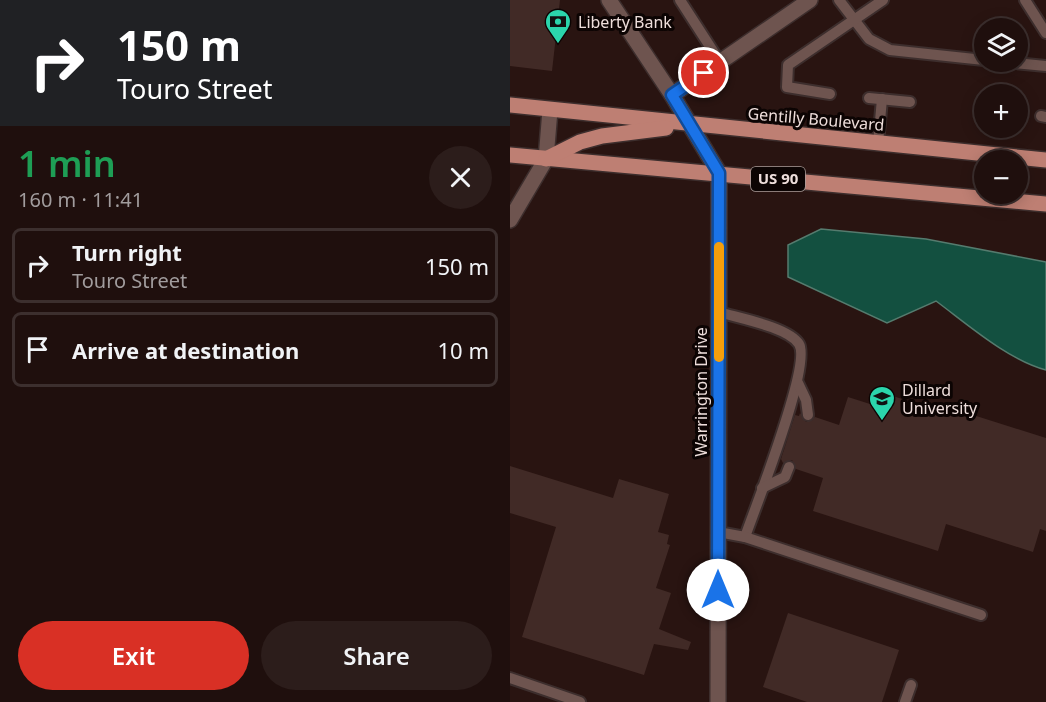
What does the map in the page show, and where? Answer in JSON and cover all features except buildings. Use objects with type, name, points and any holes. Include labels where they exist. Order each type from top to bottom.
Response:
[{"type":"main road","name":"Gentilly Boulevard","points":[[510,105],[1046,160]]},
{"type":"main road","points":[[546,159],[580,142],[602,136],[690,125]]},
{"type":"main road","name":"US 90","points":[[510,155],[1046,204]]},
{"type":"street","points":[[609,0],[672,95],[719,173]]},
{"type":"street","points":[[672,95],[810,0]]},
{"type":"street","points":[[510,220],[546,159],[550,110]]},
{"type":"street","name":"Warrington Drive","points":[[718,702],[719,173]]},
{"type":"lane","points":[[680,0],[720,62]]},
{"type":"lane","points":[[839,0],[869,39],[890,50],[974,59]]},
{"type":"lane","points":[[830,94],[787,87],[788,65],[883,0]]},
{"type":"lane","points":[[1025,0],[1046,33]]},
{"type":"lane","points":[[1028,64],[1046,66]]},
{"type":"lane","points":[[869,98],[910,102]]},
{"type":"lane","points":[[878,143],[882,99]]},
{"type":"lane","points":[[719,312],[786,333],[798,344],[802,356],[798,382],[745,537]]},
{"type":"lane","points":[[798,382],[806,400],[808,415]]},
{"type":"lane","points":[[762,488],[785,477],[789,467]]},
{"type":"lane","points":[[718,532],[745,537],[981,615]]},
{"type":"lane","points":[[510,678],[580,702]]},
{"type":"lane","points":[[905,702],[911,686]]},
{"type":"shaded area","points":[[821,229],[926,239],[1046,262],[1046,370],[1003,350],[936,301],[887,323],[788,277],[788,245]]},
{"type":"slow traffic","points":[[719,247],[719,357]]},
{"type":"place","name":"Liberty Bank","points":[[558,45]]},
{"type":"place","name":"Dillard University","points":[[882,422]]},
{"type":"route","points":[[704,73],[672,95],[719,173],[718,590]]}]
